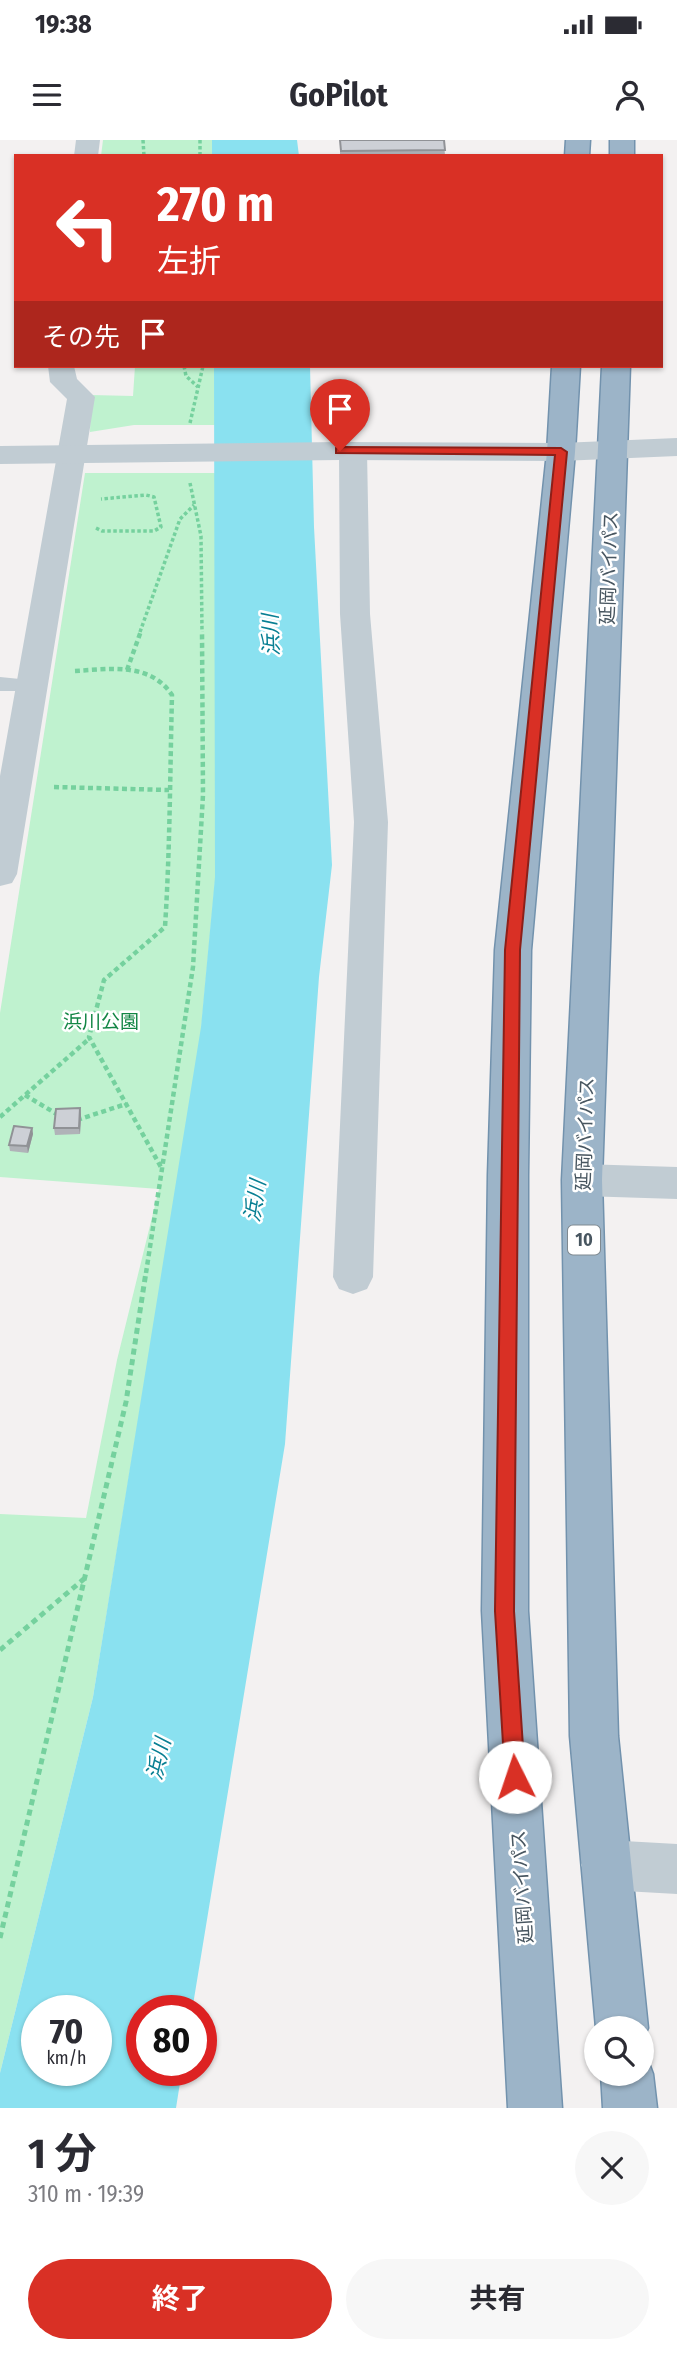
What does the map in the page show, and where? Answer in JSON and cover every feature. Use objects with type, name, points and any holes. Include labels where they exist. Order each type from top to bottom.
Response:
[{"type":"highway","name":"延岡バイパス","points":[[535,2108],[505,1611],[509,1162],[513,950],[561,452],[566,368]]},
{"type":"highway","name":"延岡バイパス","points":[[616,368],[582,1180],[594,1736],[621,2016]]},
{"type":"highway","points":[[628,2086],[630,2108]]},
{"type":"street","points":[[0,874],[10,790],[32,686],[81,397],[64,382],[61,368]]},
{"type":"street","points":[[0,455],[346,451],[561,452],[677,447]]},
{"type":"street","points":[[346,451],[371,822],[353,1278]]},
{"type":"street","points":[[582,1180],[677,1183]]},
{"type":"street","points":[[606,1865],[677,1869]]},
{"type":"lane","points":[[0,684],[32,686]]},
{"type":"path","points":[[184,368],[186,376],[198,387]]},
{"type":"path","points":[[0,1938],[125,1402],[193,967],[203,795],[201,536],[195,505],[198,387],[203,368]]},
{"type":"path","points":[[146,495],[154,498],[161,527],[154,531],[103,531],[94,527],[94,516],[95,503],[102,498],[146,495]]},
{"type":"path","points":[[127,670],[180,519],[195,505]]},
{"type":"path","points":[[61,515],[94,516]]},
{"type":"path","points":[[0,1116],[90,1038],[104,980],[165,927],[171,838],[169,790],[172,695],[168,685],[148,672],[67,671]]},
{"type":"path","points":[[10,790],[169,790]]},
{"type":"path","points":[[90,1038],[162,1169]]},
{"type":"path","points":[[25,1095],[71,1122],[127,1104]]},
{"type":"path","points":[[0,1650],[86,1577]]},
{"type":"green space","points":[[103,140],[212,140],[212,154],[101,154]]},
{"type":"green space","points":[[135,368],[214,368],[215,425],[134,425],[90,432],[91,395],[133,396]]},
{"type":"green space","name":"浜川公園","points":[[85,473],[216,473],[217,861],[200,1042],[93,1697],[0,2073],[0,1514],[86,1518],[117,1360],[159,1189],[0,1177],[0,1013]]},
{"type":"water","points":[[212,140],[297,140],[299,154],[212,154]]},
{"type":"water","name":"浜川","points":[[214,368],[310,368],[314,527],[332,865],[319,977],[285,1444],[195,1995],[126,1995],[126,2086],[179,2086],[176,2108],[0,2108],[0,2073],[93,1697],[201,1027],[215,877]]},
{"type":"building","points":[[340,140],[444,140],[445,150],[341,151]]},
{"type":"building","points":[[80,1108],[79,1128],[54,1128],[56,1109]]},
{"type":"building","points":[[14,1126],[32,1128],[27,1146],[9,1145]]},
{"type":"route","points":[[340,451],[561,452],[513,950],[505,1611],[515,1777]]}]
